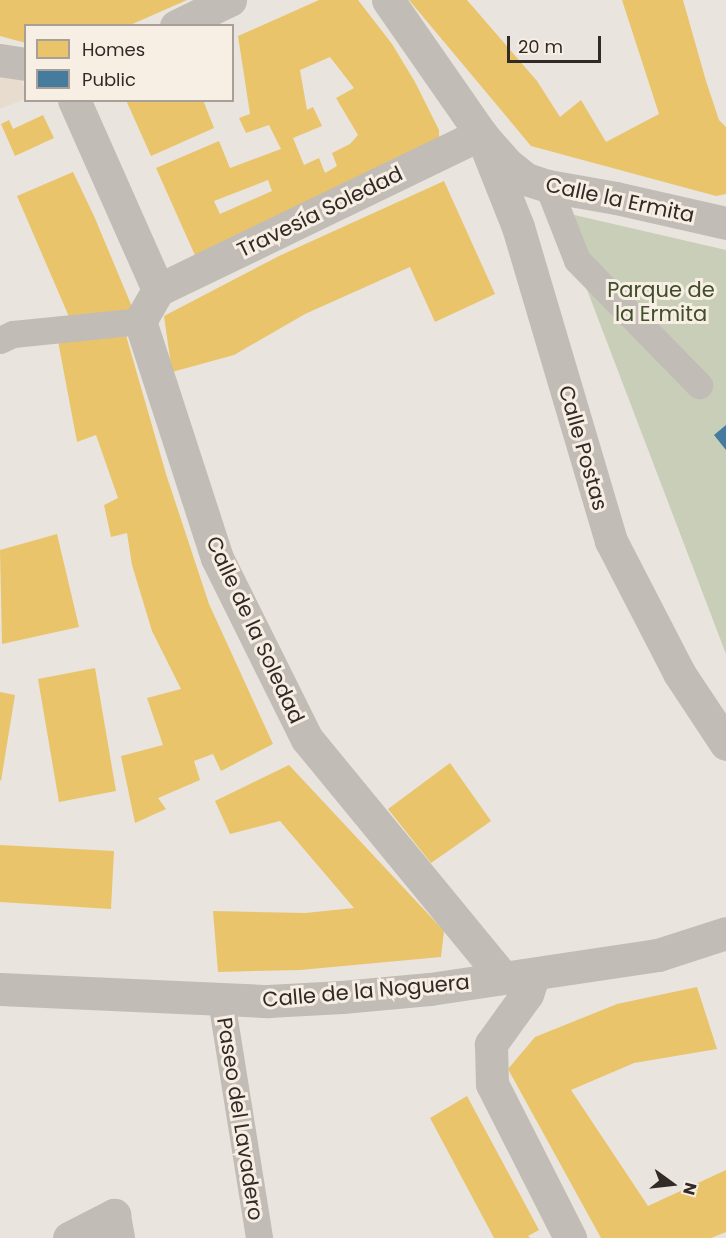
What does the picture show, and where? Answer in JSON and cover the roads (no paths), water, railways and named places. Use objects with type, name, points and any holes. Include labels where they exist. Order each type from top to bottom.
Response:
[{"type":"street","points":[[180,24],[230,0]]},
{"type":"street","name":"Calle la Ermita","points":[[388,0],[482,134],[505,162],[526,179],[548,186],[616,198],[726,223]]},
{"type":"street","points":[[0,60],[24,64]]},
{"type":"street","points":[[0,340],[14,334],[140,321],[158,290],[75,102]]},
{"type":"street","name":"Travesía Soledad","points":[[158,290],[482,134]]},
{"type":"street","name":"Calle Postas","points":[[482,134],[518,227],[611,542],[679,673],[726,744]]},
{"type":"street","points":[[548,186],[577,260],[699,385]]},
{"type":"street","name":"Calle de la Soledad","points":[[140,321],[217,558],[307,739],[518,976]]},
{"type":"street","name":"Calle de la Noguera","points":[[0,989],[222,1000],[268,1001],[342,997],[430,989],[658,955],[726,933]]},
{"type":"street","points":[[518,976],[527,994],[491,1044],[492,1084],[570,1238]]},
{"type":"street","name":"Paseo del Lavadero","points":[[222,1000],[259,1238]]},
{"type":"street","points":[[69,1238],[114,1215],[118,1238]]},
{"type":"park label","name":"Parque de la Ermita","points":[[661,302]]}]
